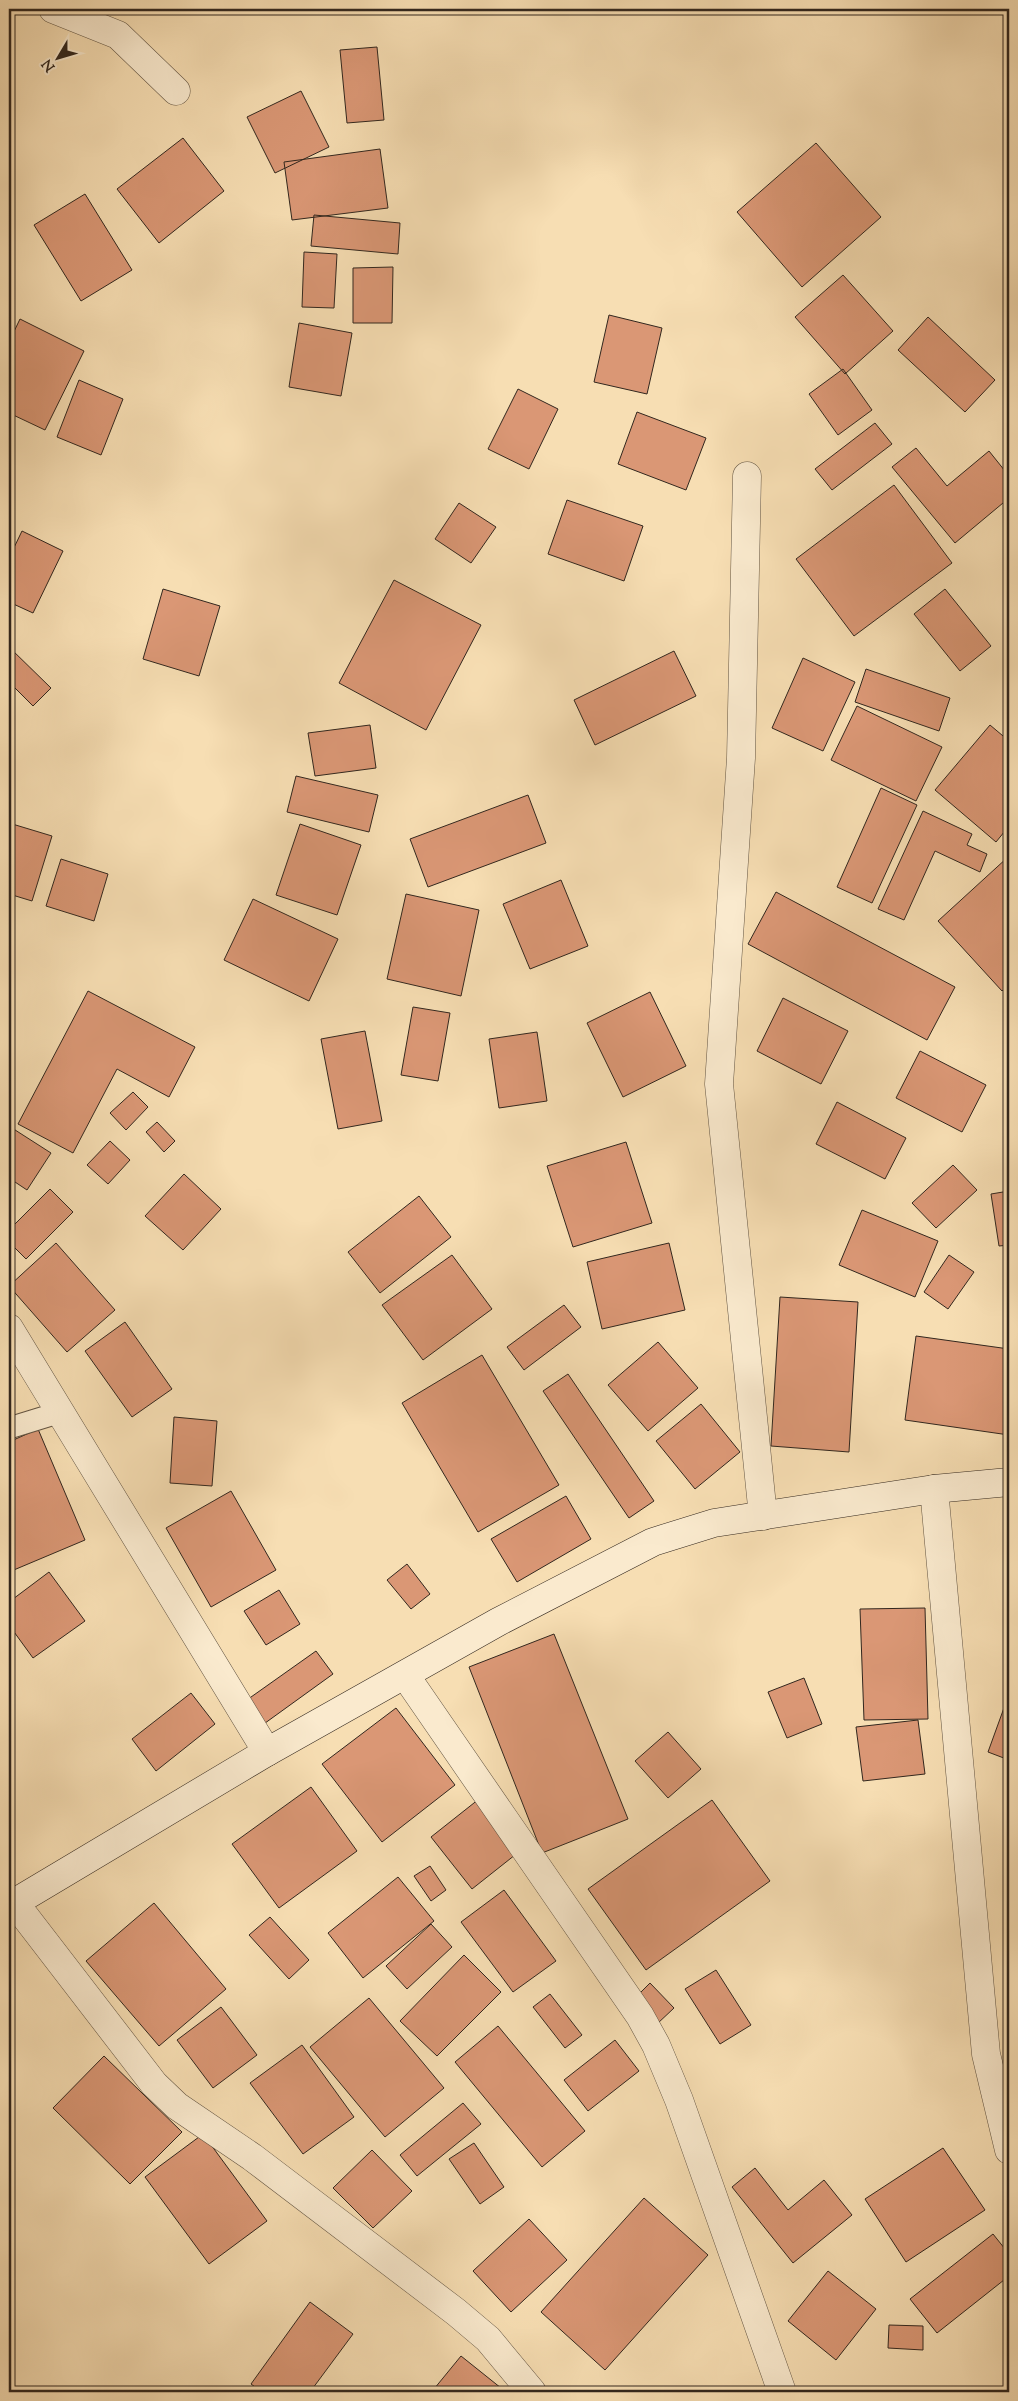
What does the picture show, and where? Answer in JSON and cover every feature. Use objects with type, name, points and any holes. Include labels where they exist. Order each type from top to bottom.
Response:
[{"type":"street","points":[[53,9],[118,36],[176,91]]},
{"type":"street","points":[[747,476],[741,758],[719,1084],[763,1516]]},
{"type":"street","points":[[9,1328],[266,1752]]},
{"type":"street","points":[[532,2392],[488,2339],[456,2312],[252,2157],[177,2106],[159,2090],[12,1904],[266,1752],[498,1622],[653,1542],[714,1523],[934,1489],[1009,1482]]},
{"type":"street","points":[[934,1489],[986,2054],[1009,2150]]},
{"type":"street","points":[[405,1675],[635,2008],[656,2045],[679,2100],[782,2392]]},
{"type":"lane","points":[[9,1428],[61,1412]]},
{"type":"building","points":[[377,47],[384,120],[347,123],[340,50]]},
{"type":"building","points":[[301,91],[329,147],[275,173],[247,117]]},
{"type":"building","points":[[183,138],[224,191],[159,243],[117,189]]},
{"type":"building","points":[[816,143],[881,217],[802,287],[737,212]]},
{"type":"building","points":[[380,149],[388,208],[292,220],[284,162]]},
{"type":"building","points":[[85,194],[132,270],[81,301],[34,225]]},
{"type":"building","points":[[314,215],[400,223],[398,254],[311,246]]},
{"type":"building","points":[[304,252],[337,254],[334,308],[302,307]]},
{"type":"building","points":[[393,267],[392,323],[353,323],[353,268]]},
{"type":"building","points":[[843,275],[893,331],[845,374],[795,317]]},
{"type":"building","points":[[609,315],[662,328],[647,394],[594,382]]},
{"type":"building","points":[[928,317],[995,380],[965,412],[898,350]]},
{"type":"building","points":[[20,319],[84,351],[45,430],[9,413],[9,342]]},
{"type":"building","points":[[299,323],[352,333],[341,396],[289,387]]},
{"type":"building","points":[[843,369],[872,410],[838,435],[809,394]]},
{"type":"building","points":[[79,380],[123,399],[101,455],[57,437]]},
{"type":"building","points":[[518,389],[558,409],[529,469],[488,449]]},
{"type":"building","points":[[637,412],[706,438],[686,490],[618,464]]},
{"type":"building","points":[[875,423],[892,444],[832,490],[815,469]]},
{"type":"building","points":[[916,448],[947,486],[989,451],[1009,476],[1009,498],[955,543],[892,467]]},
{"type":"building","points":[[894,485],[952,563],[854,636],[796,559]]},
{"type":"building","points":[[567,500],[643,526],[624,581],[548,554]]},
{"type":"building","points":[[459,503],[496,527],[471,563],[435,539]]},
{"type":"building","points":[[22,531],[63,551],[33,613],[9,602],[9,558]]},
{"type":"building","points":[[394,580],[481,625],[426,730],[339,683]]},
{"type":"building","points":[[163,589],[220,606],[199,676],[143,659]]},
{"type":"building","points":[[945,589],[991,646],[960,671],[914,614]]},
{"type":"building","points":[[9,647],[51,688],[33,706],[9,682]]},
{"type":"building","points":[[674,651],[696,696],[595,745],[574,700]]},
{"type":"building","points":[[803,658],[855,682],[823,751],[772,728]]},
{"type":"building","points":[[866,669],[950,698],[939,731],[855,702]]},
{"type":"building","points":[[857,706],[942,747],[916,801],[831,760]]},
{"type":"building","points":[[370,725],[376,768],[315,776],[308,733]]},
{"type":"building","points":[[990,725],[1009,741],[1009,826],[996,842],[935,790]]},
{"type":"building","points":[[296,776],[378,795],[369,832],[287,812]]},
{"type":"building","points":[[881,788],[917,805],[872,903],[837,887]]},
{"type":"building","points":[[528,795],[546,843],[428,887],[410,839]]},
{"type":"building","points":[[923,811],[972,834],[967,845],[987,854],[980,872],[935,851],[904,920],[878,909]]},
{"type":"building","points":[[9,823],[52,836],[32,901],[9,894]]},
{"type":"building","points":[[300,824],[361,845],[337,915],[276,895]]},
{"type":"building","points":[[1008,857],[1009,984],[1002,991],[938,921]]},
{"type":"building","points":[[61,859],[108,874],[94,921],[46,906]]},
{"type":"building","points":[[561,880],[588,946],[530,969],[503,904]]},
{"type":"building","points":[[776,892],[955,987],[927,1040],[748,944]]},
{"type":"building","points":[[406,894],[479,910],[461,996],[387,979]]},
{"type":"building","points":[[253,899],[338,939],[309,1001],[224,960]]},
{"type":"building","points":[[88,991],[195,1047],[169,1097],[117,1069],[73,1153],[18,1124]]},
{"type":"building","points":[[650,992],[686,1066],[623,1097],[587,1023]]},
{"type":"building","points":[[783,998],[848,1031],[821,1084],[757,1051]]},
{"type":"building","points":[[413,1007],[450,1013],[438,1081],[401,1075]]},
{"type":"building","points":[[365,1031],[382,1121],[338,1129],[321,1039]]},
{"type":"building","points":[[537,1032],[547,1101],[499,1108],[489,1039]]},
{"type":"building","points":[[920,1051],[986,1085],[962,1132],[896,1098]]},
{"type":"building","points":[[133,1092],[148,1107],[126,1130],[110,1113]]},
{"type":"building","points":[[837,1102],[906,1138],[885,1179],[816,1144]]},
{"type":"building","points":[[157,1122],[175,1141],[164,1152],[146,1132]]},
{"type":"building","points":[[12,1128],[51,1153],[27,1190],[9,1178],[9,1133]]},
{"type":"building","points":[[110,1141],[130,1160],[108,1184],[87,1165]]},
{"type":"building","points":[[626,1142],[652,1223],[573,1247],[547,1166]]},
{"type":"building","points":[[953,1165],[977,1190],[936,1228],[912,1203]]},
{"type":"building","points":[[184,1174],[221,1209],[183,1250],[145,1216]]},
{"type":"building","points":[[50,1189],[73,1212],[26,1259],[9,1242],[9,1230]]},
{"type":"building","points":[[1009,1191],[1009,1245],[999,1246],[991,1194]]},
{"type":"building","points":[[419,1196],[451,1237],[380,1293],[348,1252]]},
{"type":"building","points":[[862,1210],[938,1241],[915,1297],[839,1265]]},
{"type":"building","points":[[56,1243],[115,1310],[67,1352],[9,1286]]},
{"type":"building","points":[[669,1243],[685,1310],[602,1329],[587,1262]]},
{"type":"building","points":[[452,1255],[492,1309],[423,1360],[382,1305]]},
{"type":"building","points":[[949,1255],[974,1272],[948,1309],[924,1292]]},
{"type":"building","points":[[780,1297],[858,1302],[849,1452],[771,1446]]},
{"type":"building","points":[[564,1305],[581,1327],[524,1370],[507,1347]]},
{"type":"building","points":[[125,1322],[172,1389],[132,1417],[85,1351]]},
{"type":"building","points":[[916,1336],[1009,1349],[1009,1435],[905,1420]]},
{"type":"building","points":[[658,1342],[698,1388],[648,1431],[608,1385]]},
{"type":"building","points":[[482,1355],[559,1485],[478,1532],[402,1403]]},
{"type":"building","points":[[568,1374],[654,1501],[629,1518],[543,1391]]},
{"type":"building","points":[[701,1404],[740,1452],[695,1489],[656,1441]]},
{"type":"building","points":[[174,1417],[217,1421],[212,1486],[170,1483]]},
{"type":"building","points":[[38,1429],[85,1540],[9,1572],[9,1442]]},
{"type":"building","points":[[231,1491],[276,1570],[211,1607],[166,1528]]},
{"type":"building","points":[[566,1496],[591,1539],[517,1582],[491,1539]]},
{"type":"building","points":[[407,1564],[430,1594],[411,1609],[387,1580]]},
{"type":"building","points":[[49,1572],[85,1621],[33,1658],[9,1625],[9,1602]]},
{"type":"building","points":[[279,1590],[300,1624],[266,1645],[244,1611]]},
{"type":"building","points":[[925,1608],[928,1719],[864,1720],[860,1609]]},
{"type":"building","points":[[554,1634],[628,1819],[542,1853],[469,1667]]},
{"type":"building","points":[[316,1651],[333,1674],[261,1726],[244,1702]]},
{"type":"building","points":[[804,1678],[822,1724],[787,1738],[768,1692]]},
{"type":"building","points":[[191,1693],[215,1724],[156,1771],[132,1739]]},
{"type":"building","points":[[1009,1694],[1009,1760],[988,1752]]},
{"type":"building","points":[[396,1708],[455,1785],[382,1842],[322,1764]]},
{"type":"building","points":[[918,1720],[925,1774],[863,1781],[856,1727]]},
{"type":"building","points":[[668,1732],[701,1769],[668,1798],[635,1761]]},
{"type":"building","points":[[311,1787],[357,1851],[279,1908],[232,1844]]},
{"type":"building","points":[[479,1799],[520,1851],[472,1889],[431,1837]]},
{"type":"building","points":[[712,1800],[770,1881],[646,1970],[588,1889]]},
{"type":"building","points":[[430,1866],[446,1890],[431,1901],[414,1876]]},
{"type":"building","points":[[398,1877],[434,1921],[363,1978],[328,1933]]},
{"type":"building","points":[[504,1890],[556,1961],[513,1992],[461,1922]]},
{"type":"building","points":[[154,1903],[226,1989],[159,2046],[86,1961]]},
{"type":"building","points":[[270,1917],[309,1960],[289,1979],[249,1935]]},
{"type":"building","points":[[431,1924],[452,1947],[407,1989],[386,1966]]},
{"type":"building","points":[[464,1955],[501,1992],[437,2056],[400,2021]]},
{"type":"building","points":[[716,1970],[751,2025],[720,2044],[685,1989]]},
{"type":"building","points":[[650,1983],[674,2008],[657,2024],[634,1999]]},
{"type":"building","points":[[550,1994],[582,2035],[565,2048],[533,2007]]},
{"type":"building","points":[[369,1998],[444,2088],[385,2137],[310,2047]]},
{"type":"building","points":[[221,2007],[257,2055],[213,2088],[177,2040]]},
{"type":"building","points":[[498,2026],[585,2131],[542,2167],[455,2062]]},
{"type":"building","points":[[615,2040],[639,2071],[588,2111],[564,2080]]},
{"type":"building","points":[[302,2045],[354,2117],[303,2154],[250,2083]]},
{"type":"building","points":[[104,2056],[182,2132],[130,2184],[53,2108]]},
{"type":"building","points":[[463,2103],[481,2124],[417,2176],[400,2155]]},
{"type":"building","points":[[203,2134],[267,2221],[209,2264],[145,2177]]},
{"type":"building","points":[[474,2143],[504,2187],[480,2204],[449,2159]]},
{"type":"building","points":[[943,2148],[985,2210],[906,2262],[865,2199]]},
{"type":"building","points":[[372,2150],[412,2191],[373,2228],[333,2188]]},
{"type":"building","points":[[755,2168],[788,2210],[824,2180],[852,2215],[793,2263],[732,2187]]},
{"type":"building","points":[[644,2198],[708,2255],[605,2370],[541,2312]]},
{"type":"building","points":[[529,2219],[567,2260],[511,2312],[473,2271]]},
{"type":"building","points":[[993,2234],[1009,2254],[1009,2276],[937,2333],[910,2299]]},
{"type":"building","points":[[828,2271],[876,2309],[836,2360],[788,2321]]},
{"type":"building","points":[[310,2302],[353,2334],[310,2392],[262,2392],[251,2384]]},
{"type":"building","points":[[889,2325],[923,2326],[923,2350],[888,2348]]},
{"type":"building","points":[[461,2356],[506,2392],[437,2392],[434,2389]]}]
